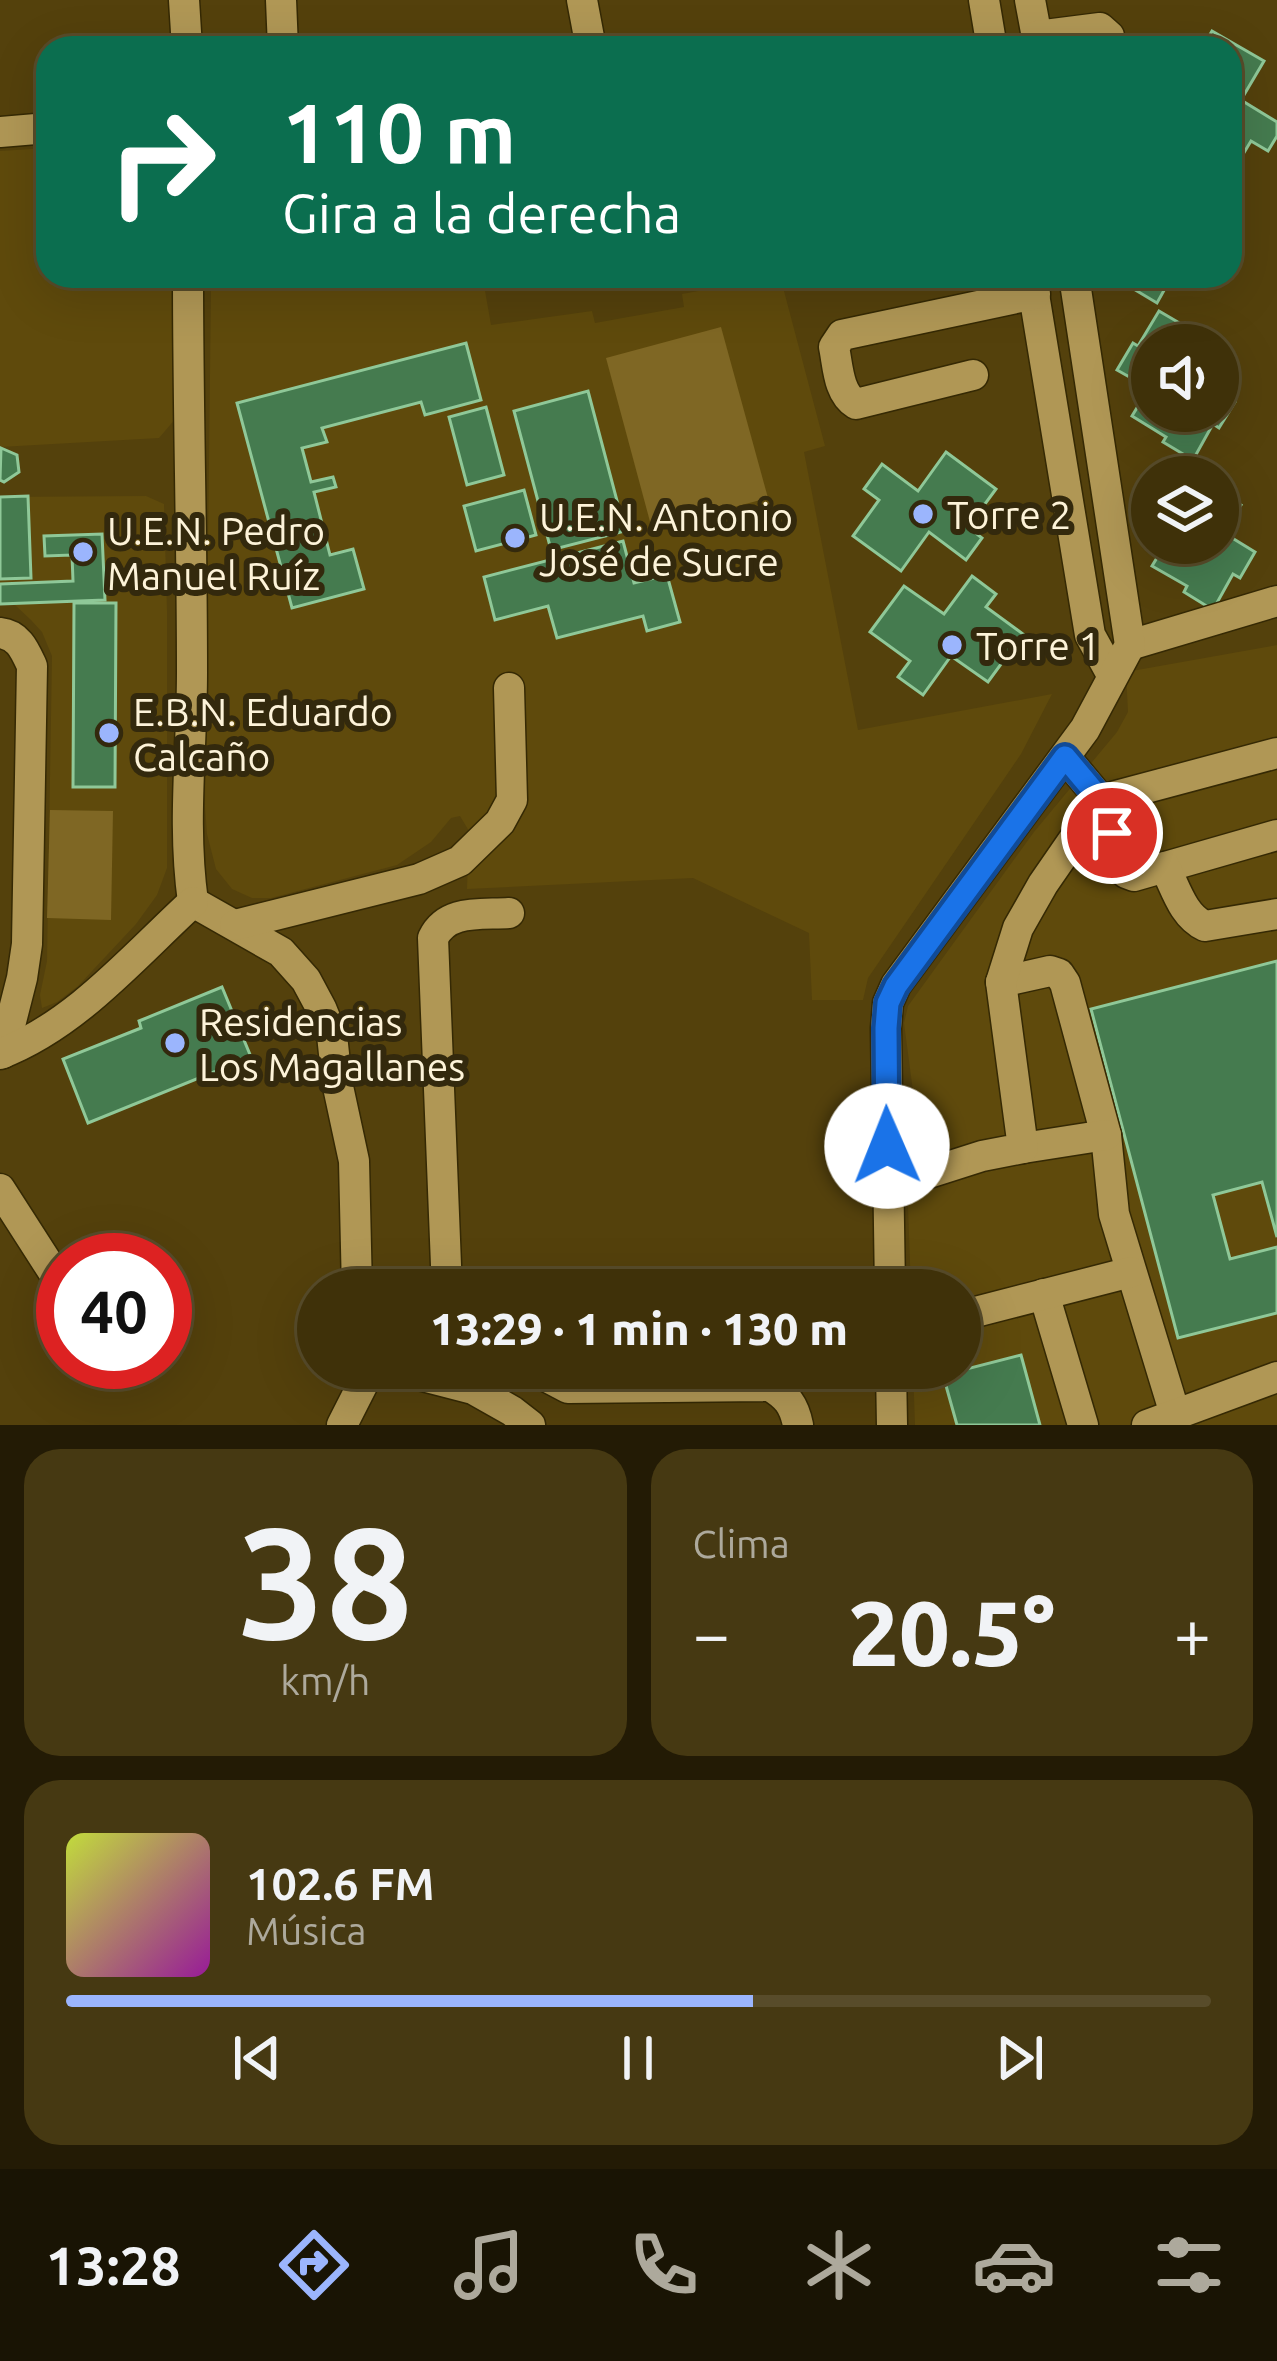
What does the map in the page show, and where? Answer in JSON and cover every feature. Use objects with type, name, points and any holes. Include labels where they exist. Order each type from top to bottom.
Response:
[{"type":"street","points":[[184,0],[186,36]]},
{"type":"street","points":[[281,0],[282,36]]},
{"type":"street","points":[[582,0],[589,36]]},
{"type":"street","points":[[984,0],[990,36]]},
{"type":"street","points":[[1030,0],[1037,36]]},
{"type":"street","points":[[1065,36],[1100,28],[1109,36]]},
{"type":"street","points":[[0,131],[36,129]]},
{"type":"street","points":[[188,288],[192,679],[186,802],[193,902]]},
{"type":"street","points":[[973,375],[856,404],[844,392],[834,347],[842,335],[1022,288]]},
{"type":"street","points":[[1033,288],[1090,635],[1112,675]]},
{"type":"street","points":[[890,1269],[888,1003],[1100,706],[1130,645],[1076,288]]},
{"type":"street","points":[[1130,645],[1277,601]]},
{"type":"street","points":[[0,633],[16,639],[32,666],[27,944],[1,1053]]},
{"type":"street","points":[[235,926],[419,879],[460,861],[500,822],[512,800],[509,688]]},
{"type":"street","points":[[1023,1148],[1001,982],[1018,928],[1043,884],[1101,800],[1277,753]]},
{"type":"street","points":[[1065,757],[1101,800],[1126,873],[1134,876],[1277,836]]},
{"type":"street","points":[[1166,867],[1189,916],[1205,926],[1277,914]]},
{"type":"street","points":[[193,902],[280,952],[306,980],[332,1035],[354,1161],[357,1269]]},
{"type":"street","points":[[1,1053],[22,1046],[102,988],[193,902]]},
{"type":"street","points":[[446,1269],[433,938],[452,916],[509,913]]},
{"type":"street","points":[[1001,982],[1051,971],[1065,983],[1106,1135],[1114,1214],[1131,1272],[1161,1420],[1277,1377]]},
{"type":"street","points":[[888,1186],[982,1156],[1106,1135]]},
{"type":"street","points":[[0,1189],[36,1245]]},
{"type":"street","points":[[981,1310],[1131,1272]]},
{"type":"street","points":[[1044,1294],[1083,1425]]},
{"type":"street","points":[[342,1425],[360,1389]]},
{"type":"street","points":[[468,1389],[530,1425]]},
{"type":"street","points":[[775,1389],[786,1395],[798,1425]]},
{"type":"street","points":[[891,1389],[892,1425]]},
{"type":"shaded area","points":[[36,149],[36,288],[172,288],[176,418],[159,438],[0,447],[0,151]]},
{"type":"shaded area","points":[[211,288],[485,288],[491,325],[592,311],[595,323],[684,307],[682,294],[715,288],[783,288],[825,446],[804,452],[858,730],[1052,694],[1021,754],[868,978],[863,1000],[812,1000],[809,933],[693,878],[467,889],[469,831],[460,816],[451,818],[431,842],[397,865],[271,898],[252,898],[232,889],[216,869],[205,806]]},
{"type":"shaded area","points":[[721,327],[768,498],[652,529],[606,358]]},
{"type":"shaded area","name":"E.B.N. Eduardo Calcaño","points":[[146,496],[164,504],[167,868],[157,895],[136,924],[78,986],[42,1008],[47,961],[52,656],[31,620],[14,604],[0,604],[0,497]]},
{"type":"shaded area","points":[[1277,645],[1277,1425],[915,1425],[914,1389],[981,1389],[981,1269],[910,1269],[908,1206],[926,1190],[904,1023],[908,1006],[1034,832],[1117,732],[1128,712],[1126,672]]},
{"type":"shaded area","points":[[50,810],[113,811],[111,920],[47,918]]},
{"type":"building","points":[[1242,48],[1264,61],[1242,98]]},
{"type":"building","points":[[1242,101],[1277,122],[1277,136],[1268,151],[1251,141],[1242,156]]},
{"type":"building","points":[[1132,288],[1165,288],[1157,303]]},
{"type":"building","points":[[1159,311],[1181,324],[1151,324]]},
{"type":"building","points":[[466,343],[481,400],[425,415],[421,402],[322,428],[327,442],[302,448],[311,482],[333,477],[336,487],[314,492],[330,555],[353,549],[364,589],[292,608],[237,403]]},
{"type":"building","points":[[1131,346],[1131,378],[1117,370]]},
{"type":"building","points":[[588,391],[625,531],[551,550],[514,411]]},
{"type":"building","points":[[486,407],[504,475],[467,485],[449,417]]},
{"type":"building","points":[[1158,432],[1209,432],[1195,456],[1163,442],[1166,437]]},
{"type":"building","points":[[1,448],[17,455],[19,472],[4,482],[0,480]]},
{"type":"building","name":"Torre 2","points":[[946,452],[996,489],[968,527],[982,538],[966,560],[929,532],[901,571],[853,536],[879,500],[864,489],[882,464],[918,491]]},
{"type":"building","points":[[524,490],[536,535],[476,551],[464,506]]},
{"type":"building","points":[[28,496],[31,578],[0,579],[0,497]]},
{"type":"building","points":[[102,534],[105,600],[0,604],[0,584],[73,581],[72,555],[45,556],[44,536]]},
{"type":"building","points":[[623,541],[634,583],[667,575],[680,622],[647,631],[643,616],[557,638],[548,606],[495,620],[484,577]]},
{"type":"building","points":[[1239,542],[1255,552],[1240,578],[1233,574],[1213,610],[1184,592],[1187,586],[1152,566],[1239,564]]},
{"type":"building","name":"Torre 1","points":[[972,576],[996,594],[986,607],[1023,634],[988,682],[951,656],[923,695],[898,677],[910,661],[870,632],[904,586],[944,614]]},
{"type":"building","points":[[74,603],[116,603],[115,787],[73,787]]},
{"type":"building","points":[[1277,961],[1277,1237],[1262,1182],[1213,1195],[1230,1259],[1277,1247],[1277,1313],[1178,1338],[1091,1009]]},
{"type":"building","name":"Residencias Los Magallanes","points":[[222,987],[251,1057],[88,1123],[63,1059],[141,1028],[139,1021]]},
{"type":"building","points":[[1021,1355],[1040,1425],[957,1425],[947,1389],[981,1389],[981,1365]]},
{"type":"place","name":"Torre 2","points":[[923,514]]},
{"type":"place","name":"U.E.N. Antonio José de Sucre","points":[[515,538]]},
{"type":"place","name":"U.E.N. Pedro Manuel Ruíz","points":[[83,552]]},
{"type":"place","name":"Torre 1","points":[[952,645]]},
{"type":"place","name":"E.B.N. Eduardo Calcaño","points":[[109,733]]},
{"type":"place","name":"Residencias Los Magallanes","points":[[175,1043]]},
{"type":"route","points":[[887,1146],[888,1003],[1065,757],[1101,800],[1112,833]]}]
